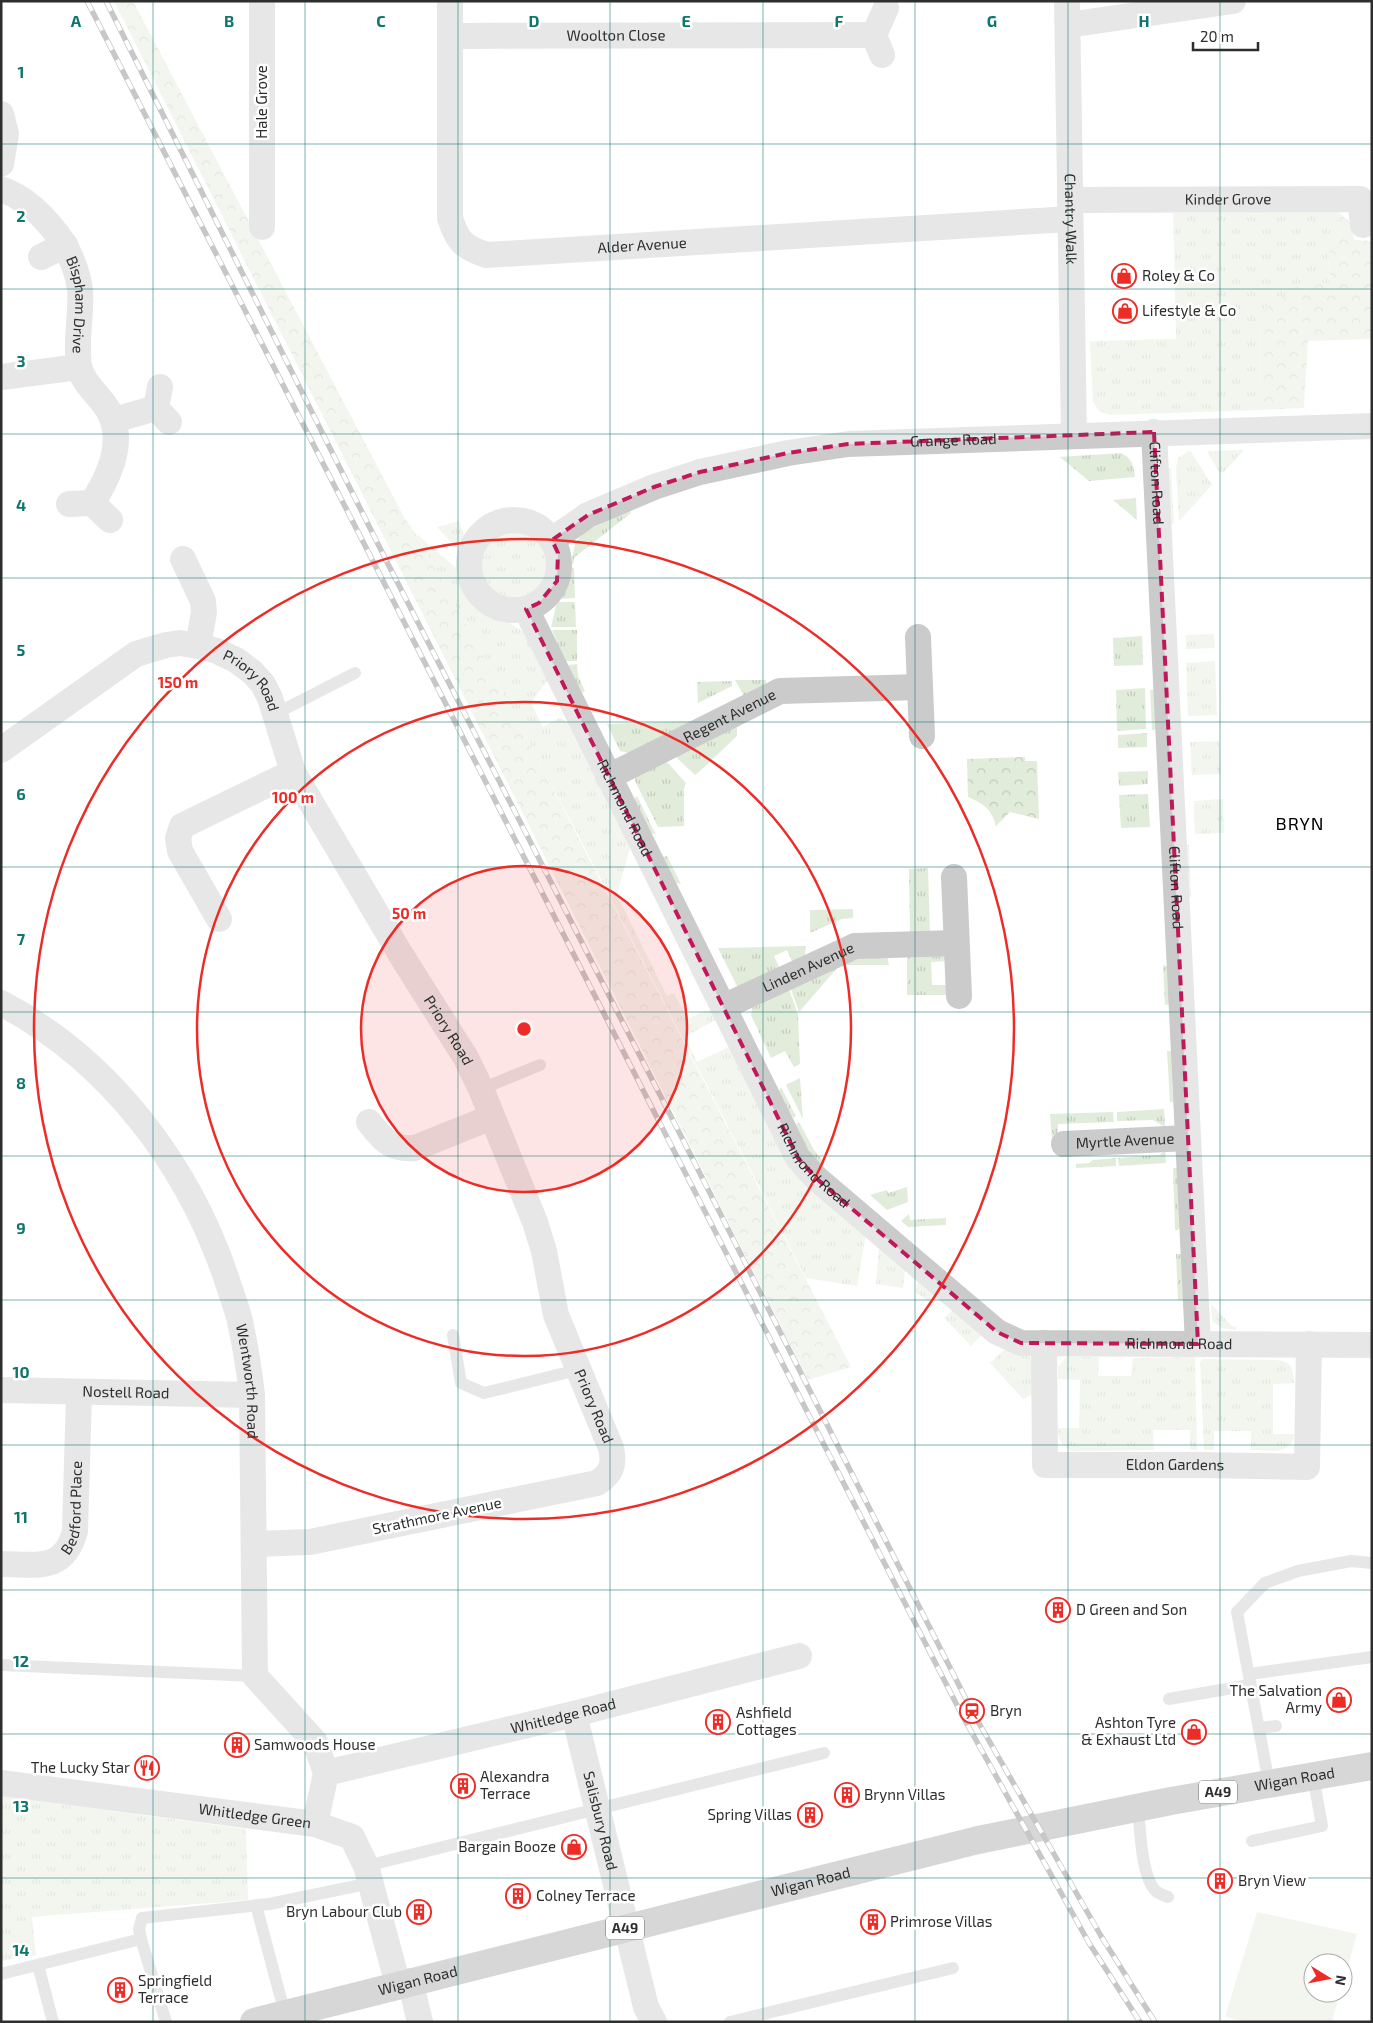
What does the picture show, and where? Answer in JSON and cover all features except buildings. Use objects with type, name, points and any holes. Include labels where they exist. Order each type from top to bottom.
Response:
[{"type":"main road","name":"Wigan Road","points":[[254,2022],[998,1836],[1138,1807],[1372,1766]]},
{"type":"street","name":"Hale Grove","points":[[256,211],[262,1]]},
{"type":"street","name":"Alder Avenue","points":[[450,1],[450,218],[456,236],[470,250],[487,255],[1070,209]]},
{"type":"street","points":[[1068,13],[1232,1]]},
{"type":"street","name":"Woolton Close","points":[[450,36],[878,45],[886,8]]},
{"type":"street","name":"Chantry Walk","points":[[1068,13],[1074,436]]},
{"type":"street","points":[[1,114],[6,134],[1,164]]},
{"type":"street","name":"Bispham Drive","points":[[1,189],[8,191],[30,207],[55,231],[65,245],[76,270],[80,289],[79,367]]},
{"type":"street","name":"Kinder Grove","points":[[1070,209],[1360,199],[1364,225]]},
{"type":"street","name":"Bispham Drive","points":[[41,256],[65,245]]},
{"type":"street","points":[[1,377],[79,367],[85,380],[114,420],[115,451],[111,467],[90,509]]},
{"type":"street","points":[[114,420],[161,406]]},
{"type":"street","name":"Grange Road","points":[[552,540],[588,515],[654,487],[700,472],[788,453],[848,444],[1372,426]]},
{"type":"street","name":"Clifton Road","points":[[1154,432],[1198,1344]]},
{"type":"street","points":[[514,519],[529,521],[542,528],[552,540],[558,553],[560,567],[557,581],[550,594],[539,603],[526,609],[510,610],[496,606],[483,598],[474,586],[469,571],[470,556],[475,541],[485,530],[498,522],[514,519]]},
{"type":"street","name":"Priory Road","points":[[183,559],[203,601],[203,623],[198,646]]},
{"type":"street","name":"Richmond Road","points":[[526,609],[798,1158],[816,1179],[997,1332],[1021,1343],[1372,1344]]},
{"type":"street","points":[[918,637],[922,736]]},
{"type":"street","name":"Priory Road","points":[[1,750],[136,654],[166,644],[198,646],[217,651],[236,660],[252,672],[270,698],[293,772],[401,955],[466,1058],[481,1088],[535,1222],[544,1251],[556,1315],[577,1370],[612,1448],[614,1458],[612,1469]]},
{"type":"street","name":"Regent Avenue","points":[[608,777],[780,691],[920,688]]},
{"type":"street","points":[[219,919],[180,851],[178,838],[182,826],[293,772]]},
{"type":"street","points":[[954,877],[958,996]]},
{"type":"street","name":"Linden Avenue","points":[[723,1007],[856,946],[956,943]]},
{"type":"street","name":"Wentworth Road","points":[[1,1003],[23,1015],[72,1050],[114,1089],[154,1137],[191,1196],[218,1255],[238,1315],[247,1356],[252,1395],[255,1676]]},
{"type":"street","points":[[369,1122],[381,1137],[391,1145],[403,1149],[415,1148],[492,1117]]},
{"type":"street","name":"Myrtle Avenue","points":[[1064,1144],[1187,1138]]},
{"type":"street","name":"Eldon Gardens","points":[[1044,1343],[1045,1465],[1306,1467],[1309,1344]]},
{"type":"street","name":"Nostell Road","points":[[1,1390],[252,1395]]},
{"type":"street","name":"Bedford Place","points":[[1,1564],[45,1564],[60,1558],[71,1546],[75,1531],[79,1393]]},
{"type":"street","name":"Strathmore Avenue","points":[[255,1544],[310,1542],[597,1483],[606,1477],[612,1469]]},
{"type":"street","name":"Whitledge Road","points":[[326,1773],[574,1714],[799,1656]]},
{"type":"street","points":[[255,1676],[314,1742],[326,1773],[314,1824]]},
{"type":"street","name":"Salisbury Road","points":[[574,1714],[596,1810],[628,1928],[646,2007],[654,2022]]},
{"type":"street","name":"Whitledge Green","points":[[1,1783],[314,1824],[352,1837],[369,1874],[404,1983],[420,2022]]},
{"type":"lane","points":[[275,714],[355,673]]},
{"type":"lane","points":[[481,1088],[540,1065]]},
{"type":"lane","points":[[454,1335],[461,1383],[484,1393],[577,1370]]},
{"type":"lane","points":[[1269,1783],[1237,1612],[1265,1583],[1298,1571],[1350,1561],[1372,1563]]},
{"type":"lane","points":[[1169,1699],[1250,1680],[1372,1658]]},
{"type":"lane","points":[[1,1665],[255,1676]]},
{"type":"lane","points":[[1259,1728],[1276,1726]]},
{"type":"lane","points":[[166,2022],[141,1939],[140,1923],[142,1918],[256,1905],[596,1810],[824,1753]]},
{"type":"lane","points":[[1252,1841],[1322,1826],[1313,1775]]},
{"type":"lane","points":[[1138,1807],[1142,1847],[1150,1882],[1157,1892],[1168,1897]]},
{"type":"lane","points":[[256,1905],[285,2014]]},
{"type":"lane","points":[[1,1974],[141,1939]]},
{"type":"lane","points":[[38,1965],[53,2022]]},
{"type":"lane","points":[[730,2022],[953,1968]]},
{"type":"highlighted area","points":[[1154,432],[1198,1344],[1021,1343],[997,1332],[817,1179],[798,1158],[526,609],[539,603],[557,581],[558,553],[552,540],[588,515],[654,487],[700,472],[788,453],[848,444]]},
{"type":"green space","points":[[114,1],[133,1],[404,517],[417,536],[470,632],[545,773],[851,1367],[808,1380]]},
{"type":"green space","points":[[1337,211],[1340,239],[1329,246],[1330,283],[1261,313],[1260,410],[1110,415],[1100,412],[1093,402],[1090,341],[1176,339],[1173,213]]},
{"type":"green space","points":[[1337,211],[1352,224],[1354,240],[1372,241],[1372,339],[1308,341],[1304,408],[1260,410],[1261,313],[1303,282],[1330,283],[1329,245],[1340,239]]},
{"type":"green space","points":[[1190,450],[1212,485],[1179,521],[1176,468],[1178,458]]},
{"type":"green space","points":[[1244,450],[1224,472],[1219,472],[1207,451]]},
{"type":"green space","points":[[1121,453],[1132,463],[1135,477],[1089,481],[1060,457]]},
{"type":"green space","points":[[1167,468],[1171,468],[1174,524],[1170,524]]},
{"type":"green space","points":[[1136,498],[1137,520],[1113,500]]},
{"type":"green space","points":[[629,509],[631,513],[575,557],[573,564],[571,564],[575,543],[583,533]]},
{"type":"green space","points":[[459,521],[464,535],[459,551],[437,527]]},
{"type":"green space","points":[[514,529],[527,532],[538,539],[545,550],[548,563],[545,576],[538,587],[527,594],[514,597],[501,594],[490,587],[483,576],[480,563],[483,550],[490,539],[501,532]]},
{"type":"green space","points":[[418,535],[456,568],[472,601],[495,618],[507,621],[525,633],[549,678],[531,703],[543,727],[559,718],[570,723],[631,844],[617,895],[667,996],[674,993],[688,1019],[704,1011],[713,1010],[717,1019],[685,1037],[697,1062],[731,1046],[866,1233],[857,1286],[806,1278],[576,831]]},
{"type":"green space","points":[[572,567],[574,568],[575,598],[559,599],[568,581]]},
{"type":"green space","points":[[557,602],[575,602],[576,627],[551,627]]},
{"type":"green space","points":[[552,630],[577,630],[577,661],[565,661]]},
{"type":"green space","points":[[1214,634],[1215,648],[1186,649],[1186,635]]},
{"type":"green space","points":[[1142,636],[1143,665],[1114,666],[1113,638]]},
{"type":"green space","points":[[1215,661],[1217,715],[1188,716],[1186,663]]},
{"type":"green space","points":[[577,664],[578,676],[585,691],[582,693],[567,665]]},
{"type":"green space","points":[[735,680],[766,680],[766,684],[744,696]]},
{"type":"green space","points":[[732,681],[732,686],[698,703],[697,682]]},
{"type":"green space","points":[[1145,688],[1146,729],[1117,731],[1116,690]]},
{"type":"green space","points":[[1150,690],[1156,690],[1158,729],[1152,730]]},
{"type":"green space","points":[[695,721],[629,753],[620,751],[607,724]]},
{"type":"green space","points":[[737,722],[737,736],[695,775],[677,758],[677,753]]},
{"type":"green space","points":[[1147,733],[1147,747],[1118,748],[1118,735]]},
{"type":"green space","points":[[1219,741],[1221,774],[1192,775],[1190,742]]},
{"type":"green space","points":[[1025,757],[1025,761],[1037,761],[1039,819],[1010,812],[996,826],[986,807],[968,797],[967,759]]},
{"type":"green space","points":[[661,760],[668,763],[686,783],[684,788],[684,826],[658,827],[635,781],[635,777]]},
{"type":"green space","points":[[1148,771],[1148,784],[1119,786],[1118,772]]},
{"type":"green space","points":[[1148,794],[1150,827],[1121,828],[1119,795]]},
{"type":"green space","points":[[637,796],[656,835],[649,832],[634,799]]},
{"type":"green space","points":[[1223,799],[1224,833],[1195,834],[1194,801]]},
{"type":"green space","points":[[1185,845],[1189,845],[1191,897],[1188,897]]},
{"type":"green space","points":[[667,856],[681,884],[676,883],[663,857]]},
{"type":"green space","points":[[928,868],[930,933],[910,933],[909,869]]},
{"type":"green space","points":[[853,909],[853,918],[842,919],[810,933],[810,910]]},
{"type":"green space","points":[[806,946],[805,955],[793,964],[787,950],[774,956],[781,971],[745,987],[737,986],[718,948]]},
{"type":"green space","points":[[941,953],[947,957],[947,961],[931,962],[932,985],[947,985],[947,995],[907,995],[907,954]]},
{"type":"green space","points":[[887,955],[889,965],[844,965],[845,959]]},
{"type":"green space","points":[[1163,965],[1169,967],[1171,1004],[1165,1005]]},
{"type":"green space","points":[[839,966],[799,1012],[790,986]]},
{"type":"green space","points":[[788,987],[798,1014],[800,1064],[794,1067],[785,1051],[771,1058],[751,1015],[752,1008]]},
{"type":"green space","points":[[1167,1051],[1171,1051],[1173,1102],[1170,1102]]},
{"type":"green space","points":[[800,1078],[803,1119],[786,1085]]},
{"type":"green space","points":[[781,1087],[796,1116],[793,1118],[779,1091]]},
{"type":"green space","points":[[1164,1109],[1165,1127],[1153,1120],[1117,1121],[1117,1112]]},
{"type":"green space","points":[[1113,1112],[1114,1122],[1058,1124],[1058,1152],[1053,1152],[1050,1114]]},
{"type":"green space","points":[[799,1122],[814,1150],[825,1163],[823,1165],[818,1162],[807,1147],[796,1124]]},
{"type":"green space","points":[[1165,1149],[1166,1163],[1119,1166],[1118,1158],[1160,1155]]},
{"type":"green space","points":[[1116,1158],[1116,1166],[1076,1168],[1076,1164]]},
{"type":"green space","points":[[1173,1168],[1178,1168],[1180,1228],[1177,1230],[1175,1229]]},
{"type":"green space","points":[[907,1187],[908,1202],[887,1210],[870,1195],[887,1190],[888,1193]]},
{"type":"green space","points":[[909,1214],[910,1220],[946,1218],[946,1225],[908,1227],[901,1221]]},
{"type":"green space","points":[[879,1248],[905,1269],[903,1288],[876,1284]]},
{"type":"green space","points":[[1176,1254],[1181,1254],[1183,1300],[1178,1300]]},
{"type":"green space","points":[[919,1278],[939,1296],[933,1304],[915,1292]]},
{"type":"green space","points":[[1211,1304],[1232,1326],[1236,1327],[1236,1330],[1222,1328],[1212,1321]]},
{"type":"green space","points":[[954,1309],[982,1335],[971,1346],[944,1318]]},
{"type":"green space","points":[[1006,1348],[1030,1357],[1035,1364],[1035,1393],[1023,1399],[990,1363]]},
{"type":"green space","points":[[1067,1356],[1099,1357],[1098,1376],[1131,1376],[1133,1358],[1195,1357],[1197,1450],[1190,1450],[1190,1430],[1153,1430],[1154,1450],[1071,1451],[1068,1449],[1061,1442],[1058,1428],[1079,1428],[1080,1380],[1058,1379],[1058,1367]]},
{"type":"green space","points":[[1203,1359],[1276,1360],[1291,1366],[1294,1383],[1273,1384],[1273,1434],[1294,1434],[1293,1441],[1289,1446],[1272,1451],[1251,1450],[1251,1431],[1214,1431],[1214,1450],[1204,1450],[1200,1362]]},
{"type":"green space","points":[[1,1796],[246,1829],[248,1900],[32,1917],[36,1955],[1,1961]]},
{"type":"green space","points":[[1257,1912],[1357,1934],[1352,1953],[1303,1953],[1303,2003],[1337,2003],[1332,2022],[1249,2022],[1225,2017]]},
{"type":"railway","points":[[87,1],[962,1715],[1089,1943],[1140,2022]]},
{"type":"railway","points":[[106,1],[388,564],[681,1136],[972,1711],[1101,1936],[1155,2022]]},
{"type":"place","name":"Roley & Co","points":[[1124,276]]},
{"type":"place","name":"Lifestyle & Co","points":[[1125,311]]},
{"type":"place","name":"D Green and Son","points":[[1058,1610]]},
{"type":"place","name":"The Salvation Army","points":[[1339,1700]]},
{"type":"place","name":"Bryn","points":[[972,1711]]},
{"type":"place","name":"Ashfield Cottages","points":[[718,1722]]},
{"type":"place","name":"Ashton Tyre & Exhaust Ltd","points":[[1194,1732]]},
{"type":"place","name":"Samwoods House","points":[[237,1745]]},
{"type":"place","name":"The Lucky Star","points":[[147,1768]]},
{"type":"place","name":"Alexandra Terrace","points":[[463,1786]]},
{"type":"place","name":"Brynn Villas","points":[[847,1795]]},
{"type":"place","name":"Spring Villas","points":[[810,1815]]},
{"type":"place","name":"Bargain Booze","points":[[574,1847]]},
{"type":"place","name":"Bryn View","points":[[1220,1881]]},
{"type":"place","name":"Colney Terrace","points":[[518,1896]]},
{"type":"place","name":"Bryn Labour Club","points":[[419,1912]]},
{"type":"place","name":"Primrose Villas","points":[[873,1922]]},
{"type":"place","name":"Springfield Terrace","points":[[120,1990]]},
{"type":"district","name":"BRYN","points":[[1300,824]]}]
